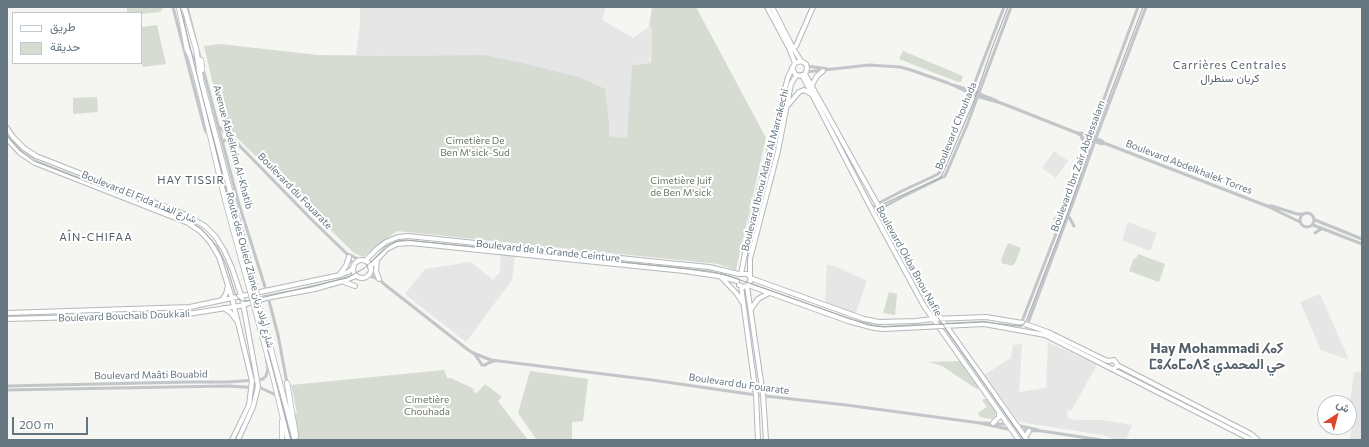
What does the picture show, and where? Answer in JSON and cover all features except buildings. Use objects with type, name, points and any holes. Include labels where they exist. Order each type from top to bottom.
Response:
[{"type":"highway","name":"Route des Ouled Ziane شارع أولاد زيان","points":[[178,7],[225,200],[278,396],[288,440]]},
{"type":"highway","name":"Route des Ouled Ziane شارع أولاد زيان","points":[[187,9],[203,87],[242,238],[246,245],[260,308],[296,440]]},
{"type":"highway","points":[[201,60],[203,87]]},
{"type":"highway","points":[[191,75],[197,82]]},
{"type":"highway","points":[[212,118],[214,112]]},
{"type":"highway","points":[[224,170],[228,164]]},
{"type":"highway","points":[[287,383],[296,440]]},
{"type":"highway","points":[[282,413],[282,440]]},
{"type":"main road","points":[[766,7],[791,48],[807,66],[803,74],[793,72],[791,48],[772,7]]},
{"type":"main road","points":[[791,48],[796,46],[812,7]]},
{"type":"main road","points":[[793,65],[801,61]]},
{"type":"main road","name":"Boulevard Ibnou Adara Al Marrakechi","points":[[740,274],[756,201],[773,139],[786,82],[793,65]]},
{"type":"main road","points":[[812,85],[817,76],[823,71]]},
{"type":"main road","name":"Boulevard Ibnou Adara Al Marrakechi","points":[[750,277],[750,259],[778,151],[791,84],[794,79],[803,74]]},
{"type":"main road","name":"Boulevard Okba Bnou Nafie","points":[[803,74],[812,85],[908,260],[921,287],[941,319],[1026,439]]},
{"type":"main road","name":"Boulevard Okba Bnou Nafie","points":[[803,74],[812,95],[874,215],[924,306],[1019,440]]},
{"type":"main road","points":[[787,106],[793,96],[799,92],[804,90],[808,91],[812,95]]},
{"type":"main road","name":"Boulevard El Fida شارع الفداء","points":[[7,128],[13,137],[24,148],[36,156],[184,214],[198,221],[210,231],[224,250],[232,268],[241,296],[258,387]]},
{"type":"main road","name":"Boulevard El Fida شارع الفداء","points":[[7,139],[9,144],[20,154],[34,163],[192,225],[203,234],[216,250],[223,266],[239,323],[252,381],[248,409],[232,440]]},
{"type":"main road","name":"Boulevard de la Grande Ceinture","points":[[364,261],[386,242],[408,236],[678,264],[740,274]]},
{"type":"main road","name":"Boulevard de la Grande Ceinture","points":[[370,268],[378,257],[392,246],[410,243],[670,269],[720,276],[737,281]]},
{"type":"main road","points":[[340,275],[344,270],[348,255]]},
{"type":"main road","points":[[378,257],[376,266],[379,279]]},
{"type":"main road","points":[[364,261],[370,268],[368,275],[363,278],[356,276],[354,267],[358,262],[364,261]]},
{"type":"main road","name":"Boulevard Bouchaib Doukkali","points":[[7,313],[182,308],[340,275],[348,272],[354,267]]},
{"type":"main road","points":[[758,440],[756,395],[741,286],[737,281],[737,277],[744,273],[750,277],[864,319],[879,322],[916,321],[932,318],[986,317],[1021,323],[1048,332],[1109,361],[1114,360],[1116,362],[1115,367]]},
{"type":"main road","name":"Boulevard Bouchaib Doukkali","points":[[7,319],[181,315],[234,307],[268,297],[315,289],[356,276]]},
{"type":"main road","points":[[720,276],[743,303]]},
{"type":"main road","points":[[750,277],[750,282],[748,285],[764,395],[766,440]]},
{"type":"main road","points":[[341,281],[355,286]]},
{"type":"main road","points":[[741,286],[748,285],[848,321],[874,328],[883,329],[984,324],[1051,337],[1110,369],[1115,367],[1251,434],[1258,440]]},
{"type":"main road","points":[[221,300],[227,292],[228,286]]},
{"type":"main road","points":[[751,309],[758,299],[769,293]]},
{"type":"main road","points":[[246,323],[247,308],[249,303]]},
{"type":"main road","points":[[224,308],[231,313],[239,323]]},
{"type":"main road","points":[[951,333],[954,326]]},
{"type":"main road","points":[[1108,367],[1107,364],[1109,361]]},
{"type":"main road","points":[[1115,367],[1252,440]]},
{"type":"main road","points":[[238,440],[251,413],[258,387]]},
{"type":"main road","points":[[993,423],[999,417],[999,412]]},
{"type":"main road","points":[[1026,439],[1029,431]]},
{"type":"street","name":"Avenue Abdelkrim Al-Khatib","points":[[173,7],[205,130],[211,139]]},
{"type":"street","name":"Boulevard Chouhada","points":[[872,210],[877,204],[938,174],[941,170],[1004,7]]},
{"type":"street","name":"Boulevard Chouhada","points":[[874,215],[880,209],[945,176],[978,95],[1011,7]]},
{"type":"street","name":"Boulevard Ibn Zair Abdessalam","points":[[1019,330],[1138,7]]},
{"type":"street","name":"Boulevard Ibn Zair Abdessalam","points":[[1025,331],[1095,140],[1146,7]]},
{"type":"street","name":"Avenue Abdelkrim Al-Khatib","points":[[187,9],[238,201],[266,290]]},
{"type":"street","name":"Boulevard Abdelkhalek Torres","points":[[803,74],[830,69],[869,65],[900,67],[972,92],[1080,133],[1089,138]]},
{"type":"street","name":"Boulevard Abdelkhalek Torres","points":[[807,66],[830,69]]},
{"type":"street","name":"Boulevard du Fouarate","points":[[219,127],[233,139],[348,255],[354,267]]},
{"type":"street","name":"Boulevard Abdelkhalek Torres","points":[[1077,133],[1081,136],[1095,140],[1102,144],[1104,143],[1267,206],[1300,222]]},
{"type":"street","points":[[1081,136],[1087,147]]},
{"type":"street","points":[[222,141],[233,139]]},
{"type":"street","name":"Boulevard Abdelkhalek Torres","points":[[1267,206],[1297,214],[1304,213]]},
{"type":"street","points":[[1055,219],[1065,208]]},
{"type":"street","points":[[1362,239],[1315,220],[1311,214],[1304,213],[1301,216],[1300,222],[1306,227],[1313,225],[1362,244]]},
{"type":"street","points":[[1068,215],[1074,226]]},
{"type":"street","points":[[1313,225],[1315,220]]},
{"type":"street","points":[[1315,232],[1321,229]]},
{"type":"street","name":"Boulevard du Fouarate","points":[[348,255],[364,261]]},
{"type":"street","name":"Boulevard du Fouarate","points":[[370,268],[379,279],[474,353],[479,360]]},
{"type":"street","name":"Boulevard du Fouarate","points":[[368,275],[379,279]]},
{"type":"street","points":[[268,297],[278,335],[287,383]]},
{"type":"street","points":[[257,380],[264,379],[267,374],[265,349]]},
{"type":"street","name":"Boulevard du Fouarate","points":[[474,353],[495,360],[980,423],[1012,430],[1042,431]]},
{"type":"street","points":[[483,356],[480,357],[479,360],[479,363],[482,365],[495,360]]},
{"type":"street","points":[[487,358],[488,363]]},
{"type":"street","name":"Boulevard Maâti Bouabid","points":[[7,386],[257,380]]},
{"type":"street","name":"Boulevard Maâti Bouabid","points":[[7,390],[189,386],[258,387],[268,390],[278,396]]},
{"type":"street","name":"Boulevard du Fouarate","points":[[980,423],[1016,425],[1042,431],[1101,440]]},
{"type":"shaded area","points":[[360,7],[606,7],[602,20],[633,38],[649,27],[652,27],[650,63],[634,64],[627,138],[609,136],[609,121],[605,89],[410,56],[356,55],[360,24]]},
{"type":"shaded area","points":[[1054,151],[1068,161],[1056,178],[1042,168]]},
{"type":"shaded area","points":[[1128,222],[1157,233],[1150,251],[1122,240]]},
{"type":"shaded area","points":[[501,254],[515,255],[512,280],[466,342],[405,294],[425,269],[471,262],[493,280],[500,272]]},
{"type":"shaded area","points":[[827,264],[835,266],[867,281],[856,313],[845,311],[826,304]]},
{"type":"shaded area","points":[[1320,294],[1349,360],[1321,350],[1300,302]]},
{"type":"shaded area","points":[[1048,342],[1097,365],[1071,411],[1067,410],[1068,419],[1102,420],[1132,425],[1126,440],[1116,440],[1103,435],[1019,422],[984,375],[1011,358],[1013,345],[1022,344],[1019,392],[1046,388]]},
{"type":"shaded area","points":[[1354,372],[1362,372],[1362,440],[1350,440],[1351,435],[1357,435],[1357,395],[1351,395]]},
{"type":"green space","points":[[127,7],[164,7],[160,12],[142,14],[142,12],[127,12]]},
{"type":"green space","name":"Cimetière De Ben M'sick-Sud","points":[[652,7],[696,7],[766,138],[736,270],[718,264],[397,231],[363,257],[354,253],[222,123],[204,46],[220,44],[318,55],[483,55],[518,62],[582,78],[605,89],[609,121],[609,136],[627,138],[632,65],[651,63],[652,27],[649,27]]},
{"type":"green space","points":[[157,25],[166,64],[143,67],[142,27]]},
{"type":"green space","points":[[903,51],[963,76],[961,82],[899,59]]},
{"type":"green space","points":[[97,97],[98,112],[73,114],[73,98]]},
{"type":"green space","points":[[1008,243],[1021,248],[1015,263],[1012,266],[1002,263],[1001,260]]},
{"type":"green space","points":[[1138,254],[1165,264],[1159,282],[1129,271],[1134,258],[1136,259]]},
{"type":"green space","points":[[889,292],[897,294],[895,315],[883,313]]},
{"type":"green space","points":[[960,361],[978,387],[978,390],[942,366],[929,362]]},
{"type":"green space","name":"Cimetière Chouhada","points":[[444,370],[447,378],[451,378],[474,389],[473,392],[477,393],[485,384],[502,397],[498,401],[528,440],[283,440],[282,415],[297,413],[291,385]]},
{"type":"green space","points":[[530,371],[588,379],[583,421],[572,422],[572,440],[537,440],[518,413]]},
{"type":"green space","points":[[987,398],[996,411],[995,417],[992,419],[980,417],[978,413],[987,407],[982,400]]},
{"type":"tram line","points":[[180,7],[291,440]]},
{"type":"tram line","points":[[1008,7],[974,101],[942,175],[940,178],[883,204],[878,211],[925,299],[1024,440]]},
{"type":"tram line","points":[[7,136],[19,150],[34,161],[191,222],[201,229],[217,246],[227,267],[235,293],[242,301],[347,278],[363,269],[390,245],[398,241],[406,240],[708,271],[726,275],[868,325],[875,326],[884,327],[984,322],[1017,326],[1024,324],[1027,319],[1067,215],[1094,137],[1143,7]]},
{"type":"district","name":"Carrières Centrales كريان سنطرال","points":[[1230,71]]},
{"type":"district","name":"HAY TISSIR","points":[[191,180]]},
{"type":"district","name":"AÎN-CHIFAA","points":[[96,237]]},
{"type":"district","name":"Hay Mohammadi ⵃⴰⵢ ⵎⵓⵃⴰⵎⴰⴷⵉ حي المحمدي","points":[[1217,356]]},
{"type":"park label","name":"Cimetière Juif de Ben M'sick","points":[[681,186]]}]
